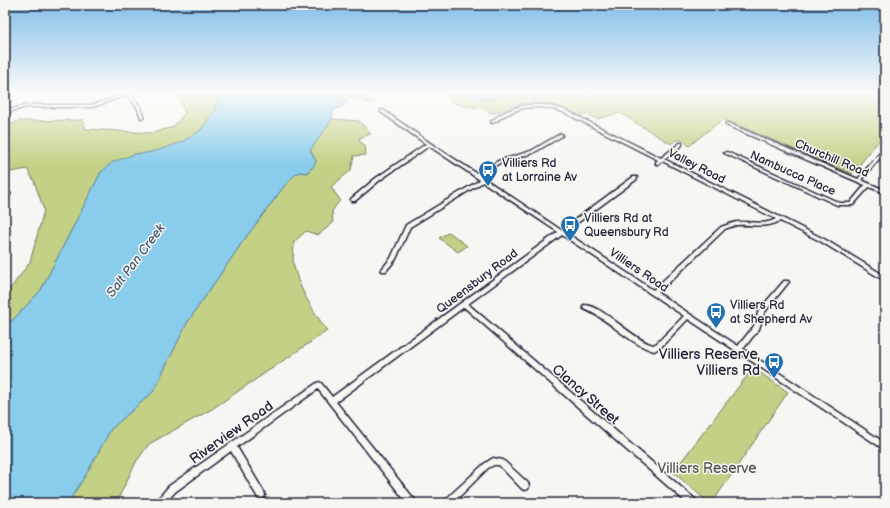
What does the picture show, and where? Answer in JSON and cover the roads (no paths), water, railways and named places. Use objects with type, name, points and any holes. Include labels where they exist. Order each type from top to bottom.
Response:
[{"type":"street","name":"Villiers Road","points":[[390,117],[885,447]]},
{"type":"street","name":"Valley Road","points":[[493,122],[499,117]]},
{"type":"street","name":"Valley Road","points":[[577,117],[828,244],[885,279]]},
{"type":"street","name":"Churchill Road","points":[[727,124],[885,192]]},
{"type":"street","points":[[476,175],[499,162],[532,152],[561,135]]},
{"type":"street","points":[[352,200],[378,179],[429,144]]},
{"type":"street","points":[[657,163],[682,144]]},
{"type":"street","points":[[858,181],[885,149]]},
{"type":"street","name":"Nambucca Place","points":[[726,153],[839,204],[851,204],[868,184]]},
{"type":"street","name":"Queensbury Road","points":[[332,401],[635,178]]},
{"type":"street","points":[[384,270],[393,259],[408,226],[484,180]]},
{"type":"street","points":[[654,293],[723,228],[731,224],[741,223],[770,225],[779,219]]},
{"type":"street","points":[[739,350],[757,327],[761,312],[786,282]]},
{"type":"street","name":"Clancy Street","points":[[464,304],[693,503]]},
{"type":"street","points":[[586,307],[600,312],[642,343],[654,348],[659,345],[688,316]]},
{"type":"street","name":"Riverview Road","points":[[160,503],[172,489],[319,385],[332,401]]},
{"type":"street","points":[[332,401],[412,503]]},
{"type":"street","points":[[232,446],[261,495]]},
{"type":"street","points":[[448,503],[493,461],[501,462],[525,486]]},
{"type":"water","name":"Salt Pan Creek","points":[[210,117],[332,117],[331,121],[310,150],[316,161],[314,166],[306,173],[299,172],[285,185],[241,244],[187,323],[153,392],[111,429],[87,473],[68,503],[5,503],[5,325],[13,320],[41,290],[101,172],[113,162],[135,154],[159,150],[182,142],[201,130]]},
{"type":"place","name":"Villiers Rd at Lorraine Av","points":[[488,187]]},
{"type":"place","name":"Villiers Rd at Queensbury Rd","points":[[570,242]]},
{"type":"place","name":"Villiers Rd at Shepherd Av","points":[[716,329]]},
{"type":"place","name":"Villiers Reserve, Villiers Rd","points":[[774,379]]},
{"type":"park label","name":"Villiers Reserve","points":[[707,468]]}]
